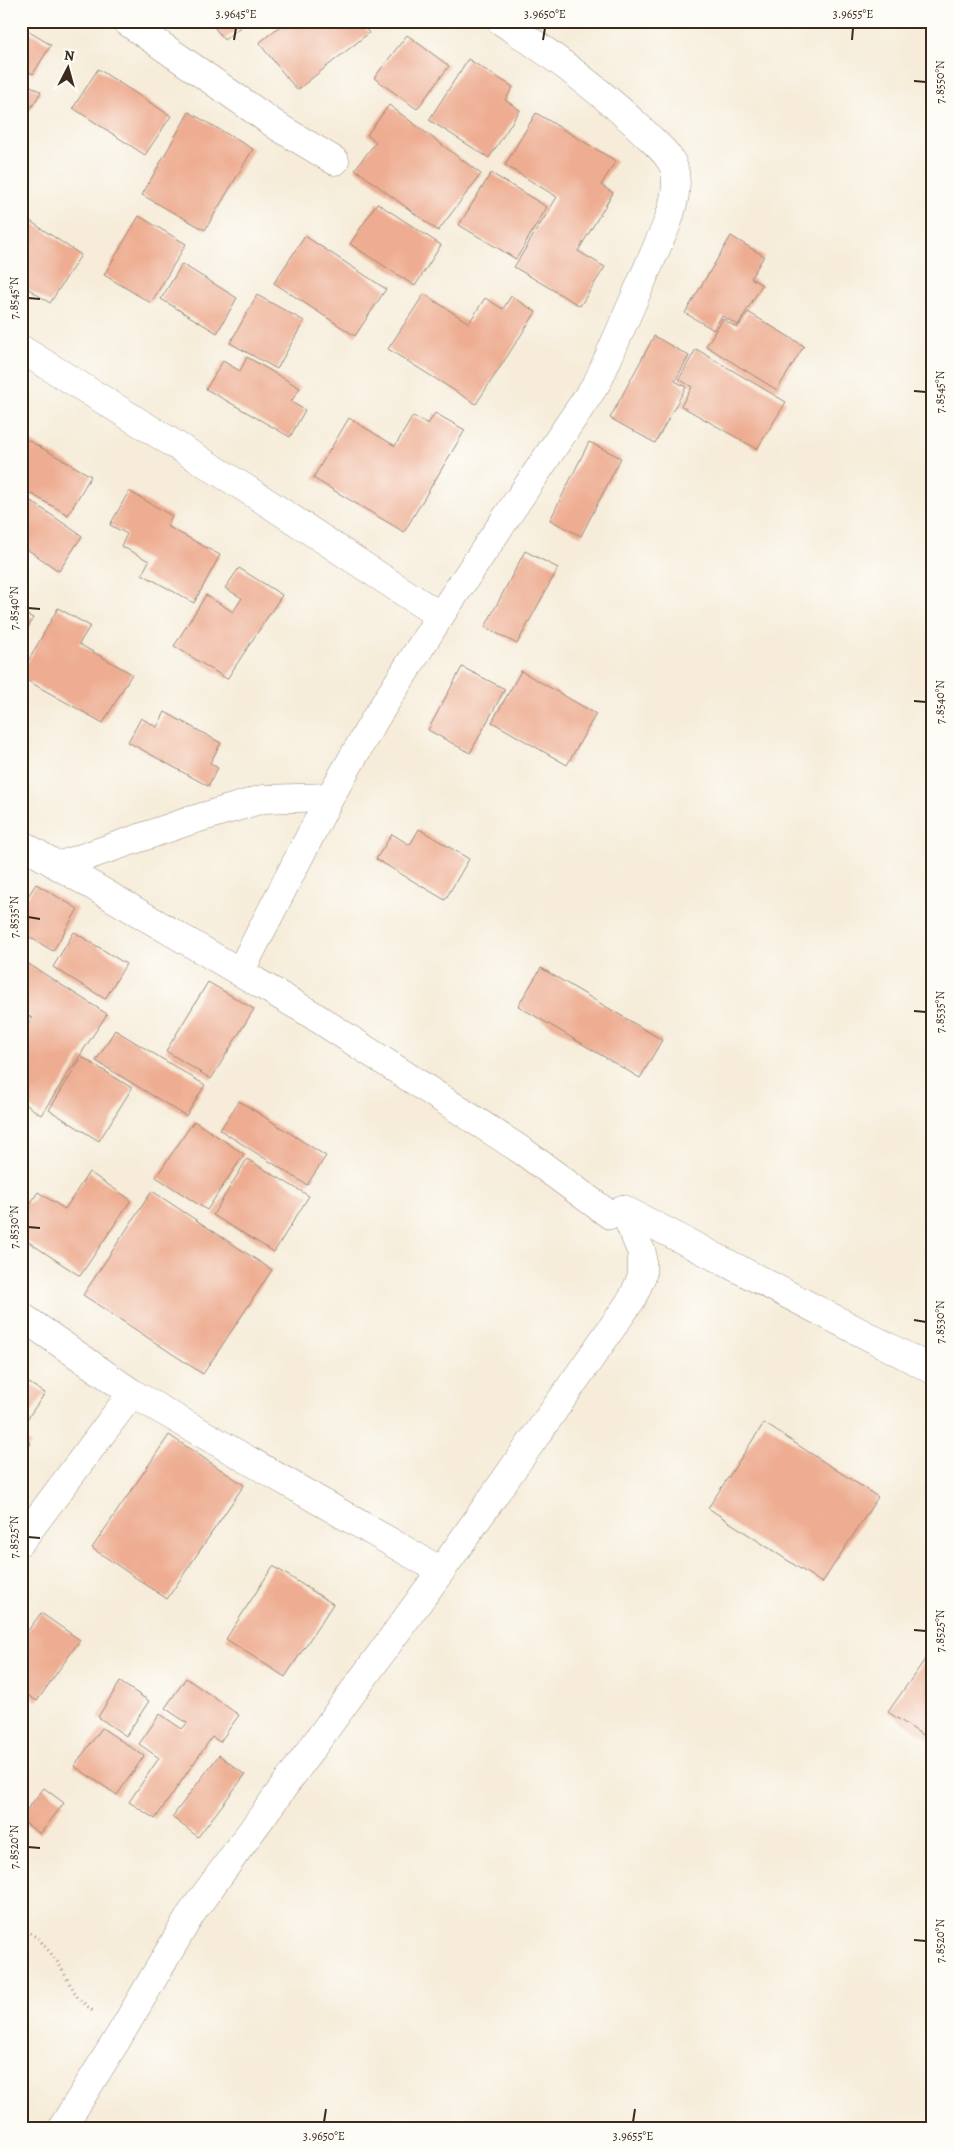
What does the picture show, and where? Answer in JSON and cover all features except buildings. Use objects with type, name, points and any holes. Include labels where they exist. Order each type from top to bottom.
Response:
[{"type":"street","points":[[126,21],[280,128],[335,161]]},
{"type":"street","points":[[240,972],[330,797],[375,719],[440,616],[598,381],[667,224],[674,203],[674,167],[666,154],[626,115],[551,54],[501,21]]},
{"type":"street","points":[[21,350],[245,488],[440,616]]},
{"type":"street","points":[[58,866],[189,821],[263,799],[330,797]]},
{"type":"street","points":[[21,844],[308,1012],[524,1152],[610,1215],[623,1208]]},
{"type":"street","points":[[623,1208],[933,1370]]},
{"type":"street","points":[[62,2128],[118,2038],[190,1914],[441,1571],[632,1299],[642,1276],[642,1253],[623,1208]]},
{"type":"street","points":[[21,1316],[132,1393],[441,1571]]},
{"type":"street","points":[[21,1541],[132,1393]]},
{"type":"path","points":[[21,1928],[38,1938],[57,1961],[78,1998],[118,2038]]}]
